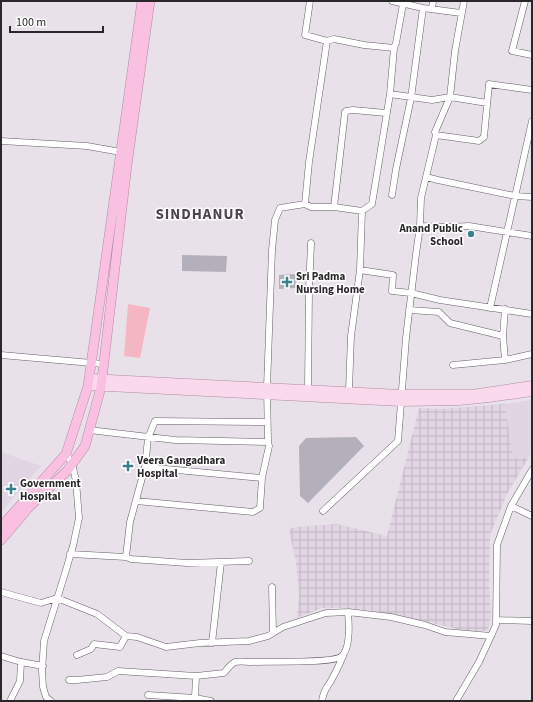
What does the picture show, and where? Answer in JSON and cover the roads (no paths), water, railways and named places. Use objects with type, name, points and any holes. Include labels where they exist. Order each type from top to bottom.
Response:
[{"type":"highway","points":[[1,527],[66,454],[89,382],[142,1]]},
{"type":"highway","points":[[1,540],[30,506],[67,471],[85,446],[104,364],[127,166],[150,1]]},
{"type":"main road","points":[[89,382],[459,401],[532,392]]},
{"type":"main road","points":[[267,391],[308,389],[350,390],[401,398],[472,394],[532,385]]},
{"type":"street","points":[[310,1],[305,35],[327,41],[334,39],[364,45],[394,48]]},
{"type":"street","points":[[392,1],[407,3],[424,8],[461,13]]},
{"type":"street","points":[[432,9],[433,1]]},
{"type":"street","points":[[324,511],[398,442],[406,338],[420,226],[421,198],[436,135],[435,132],[450,97],[454,50],[464,1]]},
{"type":"street","points":[[525,1],[512,50],[532,55]]},
{"type":"street","points":[[136,502],[253,512],[260,508],[262,478],[269,446],[267,391],[272,250],[275,220],[280,208],[305,204],[311,206],[334,206],[362,211],[372,204],[390,94],[394,48],[407,3]]},
{"type":"street","points":[[392,195],[411,98],[424,8]]},
{"type":"street","points":[[305,204],[309,162],[327,41]]},
{"type":"street","points":[[436,135],[479,141],[484,137],[489,84],[532,90]]},
{"type":"street","points":[[390,94],[432,100],[450,97],[487,103]]},
{"type":"street","points":[[334,206],[345,112],[353,110],[386,113]]},
{"type":"street","points":[[490,308],[532,121]]},
{"type":"street","points":[[1,141],[87,146],[121,152]]},
{"type":"street","points":[[426,177],[515,196],[532,197]]},
{"type":"street","points":[[350,390],[351,336],[360,270],[362,211]]},
{"type":"street","points":[[420,226],[469,226],[532,236]]},
{"type":"street","points":[[308,389],[308,291],[311,244]]},
{"type":"street","points":[[360,270],[393,275],[392,291],[532,314]]},
{"type":"street","points":[[505,309],[503,336],[505,360]]},
{"type":"street","points":[[409,310],[439,312],[450,324],[503,336]]},
{"type":"street","points":[[453,365],[505,360],[532,354]]},
{"type":"street","points":[[1,355],[104,364]]},
{"type":"street","points":[[126,557],[130,522],[145,467],[148,438],[155,421],[267,422]]},
{"type":"street","points":[[89,430],[174,440],[268,442]]},
{"type":"street","points":[[51,701],[46,697],[43,687],[44,641],[58,598],[78,518],[76,481],[72,463],[66,454]]},
{"type":"street","points":[[145,467],[262,478]]},
{"type":"street","points":[[456,701],[479,662],[496,625],[497,545],[511,506],[530,479],[532,470]]},
{"type":"street","points":[[511,506],[532,516]]},
{"type":"street","points":[[70,554],[126,557],[131,559],[187,563],[250,561]]},
{"type":"street","points":[[212,643],[221,562]]},
{"type":"street","points":[[272,587],[273,633]]},
{"type":"street","points":[[1,592],[41,603],[58,598],[97,614],[126,636],[137,637],[166,646],[249,641],[268,636],[283,627],[326,613],[348,612],[391,617],[425,625],[446,632],[491,636]]},
{"type":"street","points":[[322,701],[325,689],[333,679],[346,648],[350,631],[348,612]]},
{"type":"street","points":[[496,620],[532,621]]},
{"type":"street","points":[[77,655],[91,649],[94,644],[120,647],[126,636]]},
{"type":"street","points":[[69,680],[107,677],[118,671],[196,676],[224,673],[236,662],[326,661],[339,658],[343,655]]},
{"type":"street","points":[[1,656],[21,662],[43,666]]},
{"type":"street","points":[[10,701],[20,681],[21,662]]},
{"type":"street","points":[[195,698],[196,676]]},
{"type":"street","points":[[148,695],[195,698],[211,701]]},
{"type":"place","name":"Anand Public School","points":[[471,234]]},
{"type":"place","name":"Sri Padma Nursing Home","points":[[287,282]]},
{"type":"place","name":"Veera Gangadhara Hospital","points":[[128,466]]},
{"type":"place","name":"Government Hospital","points":[[11,489]]},
{"type":"district","name":"SINDHANUR","points":[[200,214]]}]
